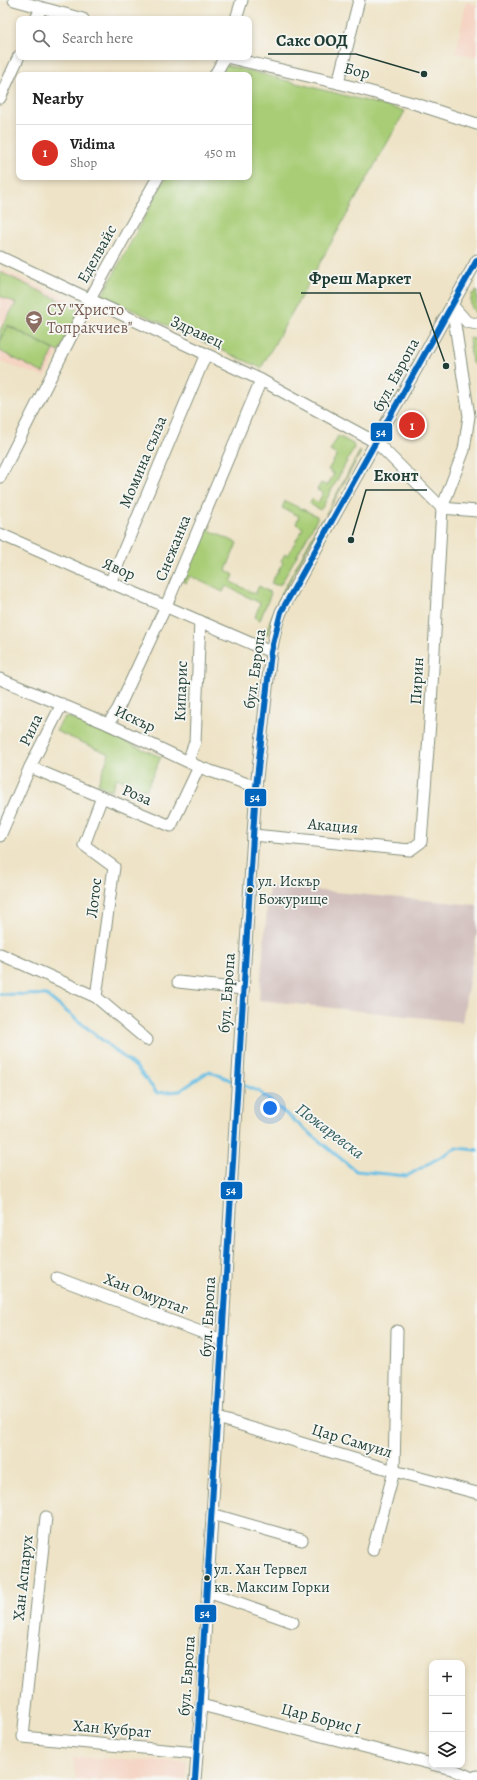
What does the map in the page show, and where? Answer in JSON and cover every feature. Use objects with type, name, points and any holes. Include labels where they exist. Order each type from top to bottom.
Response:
[{"type":"street","points":[[14,0],[72,16]]},
{"type":"street","points":[[237,16],[242,0]]},
{"type":"street","points":[[338,82],[359,0]]},
{"type":"street","points":[[37,16],[41,8]]},
{"type":"street","points":[[0,98],[17,60]]},
{"type":"street","points":[[217,72],[224,60]]},
{"type":"street","name":"Бор","points":[[239,60],[338,82],[416,104],[477,124]]},
{"type":"street","name":"Еделвайс","points":[[0,477],[90,299],[156,180]]},
{"type":"street","name":"Здравец","points":[[0,257],[261,380],[377,443],[442,508]]},
{"type":"street","name":"бул. Европа","points":[[195,1780],[208,1592],[256,787],[271,652],[281,612],[377,443],[477,260]]},
{"type":"street","points":[[452,305],[467,322],[477,324]]},
{"type":"street","points":[[452,305],[473,417],[464,450],[442,508],[477,511]]},
{"type":"street","name":"Момина сълза","points":[[110,584],[206,354]]},
{"type":"street","name":"Снежанка","points":[[108,724],[118,709],[166,606],[261,380]]},
{"type":"street","name":"Пирин","points":[[410,850],[421,842],[430,722],[442,508]]},
{"type":"street","name":"Явор","points":[[0,534],[110,584],[166,606],[271,652]]},
{"type":"street","name":"Кипарис","points":[[188,761],[195,742],[200,621]]},
{"type":"street","name":"Искър","points":[[0,679],[108,724],[199,767],[256,787]]},
{"type":"street","name":"Рила","points":[[0,836],[30,767],[62,704]]},
{"type":"street","name":"Роза","points":[[30,767],[171,826],[199,767]]},
{"type":"street","name":"Лотос","points":[[96,996],[114,866],[84,845],[102,798]]},
{"type":"street","name":"Акация","points":[[253,835],[410,850]]},
{"type":"street","points":[[0,954],[96,996],[147,1040]]},
{"type":"street","points":[[178,982],[243,989]]},
{"type":"street","name":"Хан Омуртаг","points":[[57,1278],[222,1340]]},
{"type":"street","points":[[373,1550],[394,1471],[397,1331]]},
{"type":"street","name":"Цар Самуил","points":[[218,1418],[394,1471],[477,1493]]},
{"type":"street","points":[[212,1514],[302,1540]]},
{"type":"street","name":"Хан Аспарух","points":[[23,1737],[46,1517]]},
{"type":"street","points":[[208,1592],[293,1622]]},
{"type":"street","name":"Цар Борис I","points":[[201,1705],[429,1764]]},
{"type":"street","name":"Хан Кубрат","points":[[23,1737],[197,1753]]},
{"type":"street","name":"Цар Борис I","points":[[447,1768],[472,1778],[477,1776]]},
{"type":"shaded area","points":[[466,2],[477,5],[477,57],[456,53]]},
{"type":"shaded area","name":"СУ \"Христо Топракчиев\"","points":[[0,269],[83,306],[45,377],[0,362]]},
{"type":"shaded area","points":[[269,886],[477,905],[477,933],[462,1022],[259,1000]]},
{"type":"shaded area","points":[[73,1757],[187,1762],[185,1780],[76,1780]]},
{"type":"green space","points":[[226,65],[405,111],[261,368],[102,296],[164,180],[252,180],[252,72],[222,72]]},
{"type":"green space","points":[[0,272],[80,310],[59,352],[8,325],[0,340],[0,330],[16,303],[0,296]]},
{"type":"green space","points":[[477,291],[477,315],[472,308],[471,303],[472,294]]},
{"type":"green space","points":[[8,326],[54,350],[43,373],[0,351],[0,342]]},
{"type":"green space","points":[[469,338],[477,340],[477,366],[472,363]]},
{"type":"green space","points":[[338,436],[353,444],[354,448],[320,510],[310,504],[312,499],[318,503],[323,493],[317,490],[321,483],[327,486],[334,474],[328,470],[337,455],[330,451]]},
{"type":"green space","points":[[360,451],[361,452],[326,515],[326,514]]},
{"type":"green space","points":[[285,501],[317,516],[317,519],[281,584],[276,585],[271,583],[283,563],[281,561],[285,554],[288,555],[303,528],[296,524],[299,516],[282,508]]},
{"type":"green space","points":[[323,519],[276,608],[268,634],[265,633],[283,591],[321,520]]},
{"type":"green space","points":[[206,525],[211,525],[209,530],[237,543],[226,570],[234,575],[231,582],[255,594],[259,586],[271,593],[260,620],[255,617],[260,603],[226,586],[223,592],[190,576],[186,583],[182,580]]},
{"type":"green space","points":[[68,717],[161,757],[146,790],[117,778],[111,791],[98,784],[109,754],[56,731],[63,719]]},
{"type":"waterway","name":"Пожаревска","points":[[0,994],[46,995],[137,1068],[157,1093],[180,1091],[209,1071],[235,1082]]},
{"type":"waterway","name":"Пожаревска","points":[[240,1084],[258,1091],[356,1171],[407,1176],[456,1148],[477,1150]]},
{"type":"transit line","name":"54","points":[[195,1780],[256,787],[271,652],[281,612],[477,260]]},
{"type":"place","name":"Сакс ООД","points":[[424,74]]},
{"type":"place","name":"СУ \"Христо Топракчиев\"","points":[[34,334]]},
{"type":"place","name":"Фреш Маркет","points":[[446,366]]},
{"type":"place","name":"Vidima","points":[[412,425]]},
{"type":"place","name":"Еконт","points":[[351,540]]},
{"type":"place","name":"ул. Искър Божурище","points":[[250,890]]},
{"type":"place","name":"ул. Хан Тервел кв. Максим Горки","points":[[207,1578]]}]
